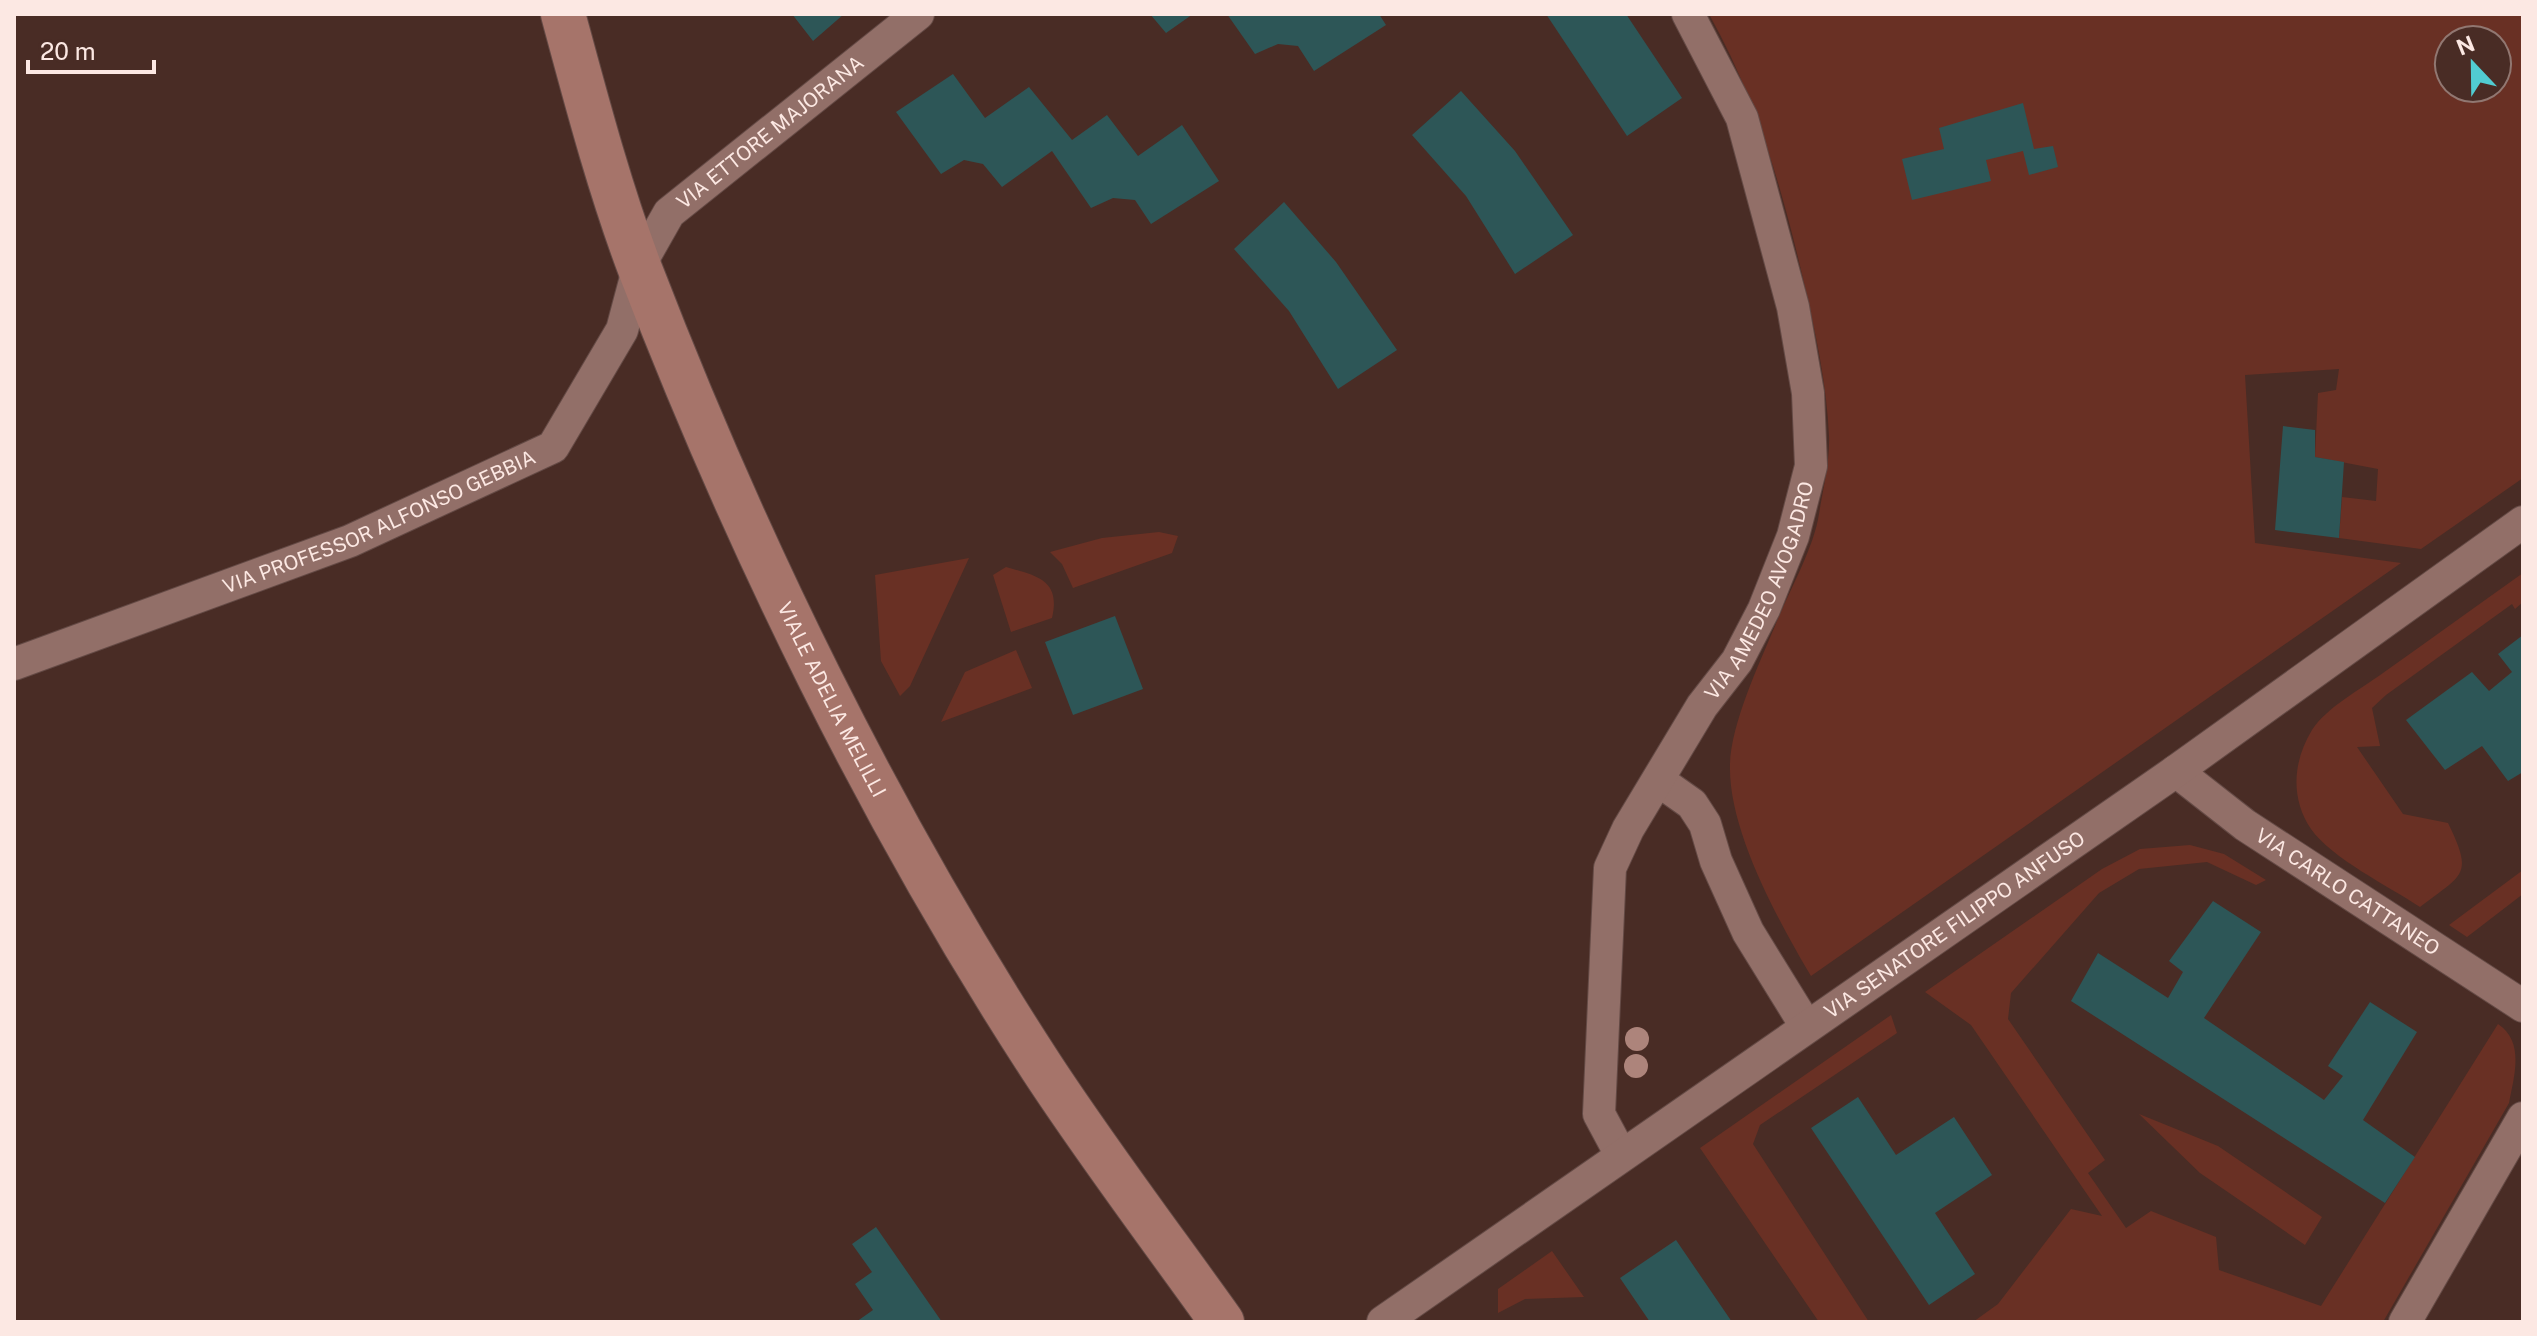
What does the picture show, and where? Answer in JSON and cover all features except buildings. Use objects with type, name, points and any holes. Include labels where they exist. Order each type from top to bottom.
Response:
[{"type":"street","name":"VIALE ADELIA MELILLI","points":[[563,14],[639,266],[715,447],[845,726],[908,844],[1042,1068],[1222,1322]]},
{"type":"street","name":"VIA ETTORE MAJORANA","points":[[639,266],[669,213],[918,14]]},
{"type":"street","name":"VIA AMEDEO AVOGADRO","points":[[1621,1155],[1599,1114],[1610,868],[1628,829],[1702,706],[1737,661],[1764,609],[1793,536],[1811,466],[1808,393],[1793,307],[1750,147],[1742,118],[1724,79],[1688,14]]},
{"type":"street","name":"VIA PROFESSOR ALFONSO GEBBIA","points":[[14,664],[350,541],[553,447],[622,330],[639,266]]},
{"type":"street","name":"VIA SENATORE FILIPPO ANFUSO","points":[[1383,1322],[2176,771],[2523,522]]},
{"type":"street","name":"VIA CARLO CATTANEO","points":[[2176,771],[2245,825],[2523,1006]]},
{"type":"street","points":[[1658,780],[1692,804],[1705,824],[1716,861],[1748,932],[1806,1026]]},
{"type":"street","points":[[2405,1322],[2523,1118]]},
{"type":"shaded area","points":[[1709,14],[2523,14],[2523,478],[2421,549],[2339,538],[2342,497],[2376,501],[2378,469],[2315,457],[2318,393],[2336,390],[2339,369],[2245,375],[2255,543],[2401,563],[1811,976],[1757,874],[1737,817],[1732,790],[1730,764],[1735,731],[1747,694],[1816,527],[1826,475],[1829,436],[1817,342],[1805,287],[1767,147],[1741,79]]},
{"type":"shaded area","points":[[1159,532],[1178,536],[1172,553],[1073,588],[1062,564],[1050,552],[1102,538]]},
{"type":"shaded area","points":[[969,558],[910,686],[900,696],[881,661],[875,575]]},
{"type":"shaded area","points":[[1006,567],[1037,577],[1050,588],[1054,605],[1052,618],[1011,632],[993,575]]},
{"type":"shaded area","points":[[2523,573],[2523,602],[2515,609],[2512,604],[2386,695],[2372,708],[2380,746],[2357,747],[2403,814],[2448,823],[2456,840],[2461,854],[2460,872],[2455,880],[2420,907],[2332,851],[2311,829],[2297,792],[2301,754],[2312,730],[2335,706]]},
{"type":"shaded area","points":[[1016,650],[1032,688],[941,722],[965,672]]},
{"type":"shaded area","points":[[2190,845],[2224,854],[2266,880],[2256,885],[2207,862],[2139,869],[2099,893],[2011,993],[2008,1019],[2105,1160],[2088,1173],[2126,1228],[2151,1211],[2216,1237],[2219,1270],[2321,1306],[2498,1024],[2512,1040],[2515,1050],[2509,1103],[2383,1322],[1973,1322],[1998,1304],[2071,1209],[2102,1216],[1971,1025],[1925,992],[2102,869],[2140,849]]},
{"type":"shaded area","points":[[2523,870],[2523,894],[2467,937],[2449,925]]},
{"type":"shaded area","points":[[1891,1015],[1897,1033],[1760,1125],[1753,1144],[1869,1322],[1819,1322],[1700,1148]]},
{"type":"shaded area","points":[[2139,1114],[2218,1146],[2322,1217],[2305,1245],[2200,1173]]},
{"type":"shaded area","points":[[1552,1251],[1584,1297],[1525,1299],[1498,1313],[1498,1289]]}]
